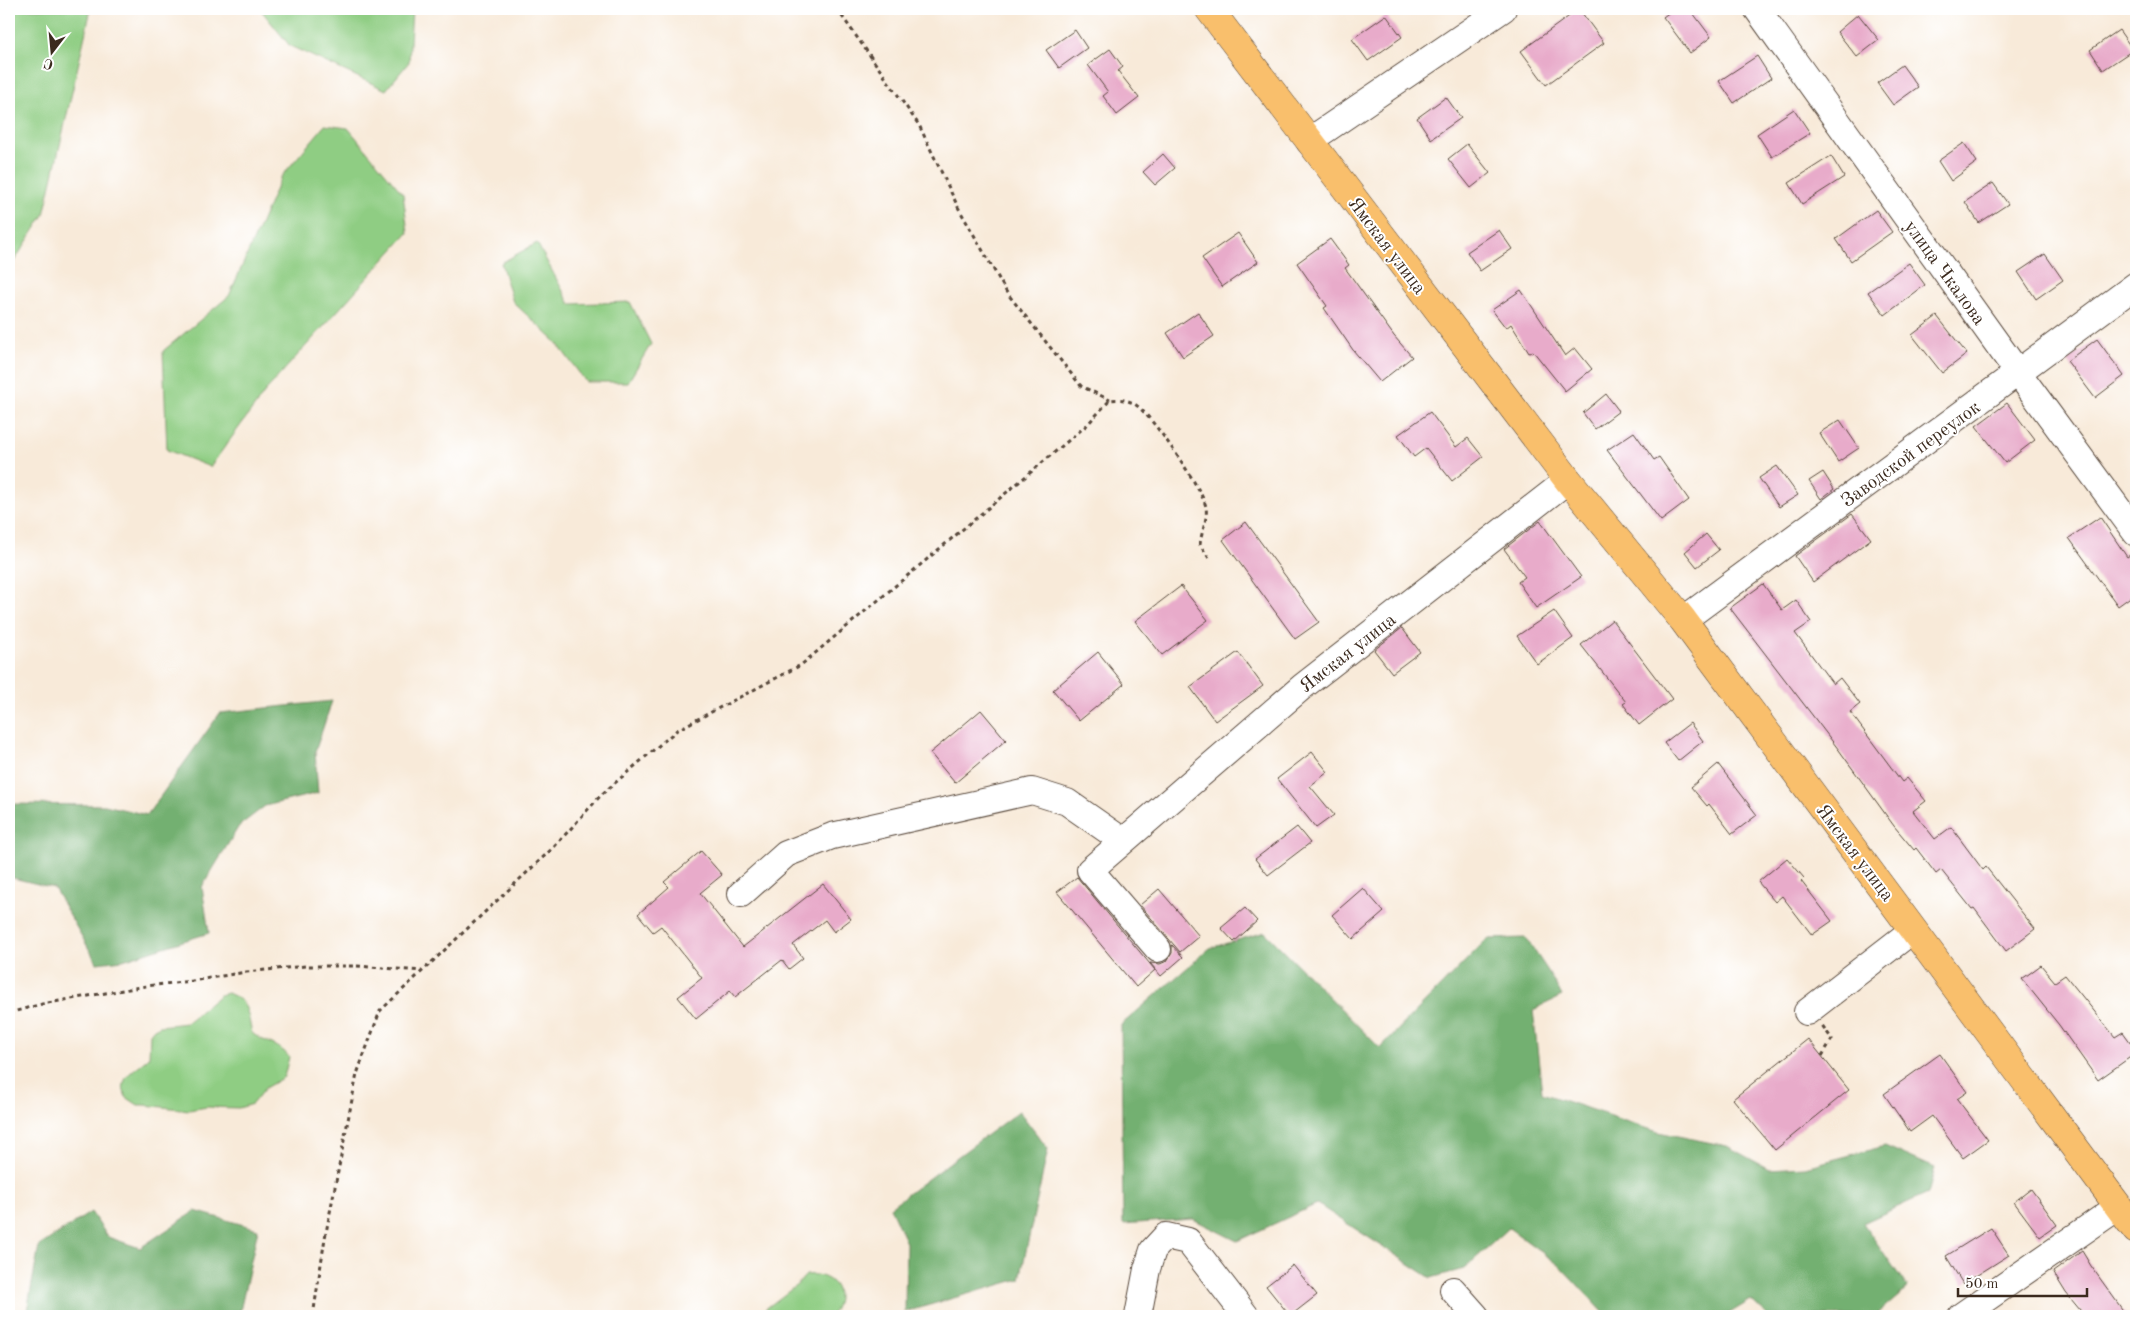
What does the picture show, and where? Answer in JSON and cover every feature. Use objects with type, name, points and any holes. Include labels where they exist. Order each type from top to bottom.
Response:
[{"type":"highway","name":"Ямская улица","points":[[1209,9],[1568,480],[1683,620],[2136,1230]]},
{"type":"street","points":[[1308,141],[1503,9]]},
{"type":"street","name":"улица Чкалова","points":[[1757,9],[2019,374],[2136,533]]},
{"type":"street","name":"Заводской переулок","points":[[1683,620],[2019,374],[2136,285]]},
{"type":"street","name":"Ямская улица","points":[[1158,949],[1090,870],[1302,687],[1568,480]]},
{"type":"street","points":[[741,894],[786,854],[832,836],[1032,791],[1067,802],[1128,838]]},
{"type":"street","points":[[1809,1011],[1913,930]]},
{"type":"street","points":[[1961,1316],[2118,1207]]},
{"type":"street","points":[[1138,1316],[1147,1269],[1154,1250],[1166,1236],[1188,1241],[1246,1316]]},
{"type":"street","points":[[1453,1290],[1476,1316]]},
{"type":"path","points":[[837,9],[919,125],[958,207],[1008,293],[1081,386],[1110,400],[1122,399],[1136,405],[1161,434],[1199,488],[1206,509],[1200,545],[1211,561]]},
{"type":"path","points":[[313,1316],[325,1238],[357,1074],[380,1011],[555,846],[602,794],[677,730],[800,665],[1088,425],[1110,400]]},
{"type":"path","points":[[9,1013],[42,1004],[146,986],[192,982],[246,972],[306,966],[357,966],[423,971]]},
{"type":"path","points":[[1809,1011],[1832,1039],[1822,1056]]},
{"type":"green space","points":[[9,9],[91,9],[44,215],[9,269]]},
{"type":"green space","points":[[262,9],[412,9],[409,62],[386,90],[290,46]]},
{"type":"green space","points":[[325,125],[348,128],[403,194],[408,233],[268,388],[210,467],[167,450],[163,351],[229,296],[281,177]]},
{"type":"green space","points":[[537,243],[570,304],[630,302],[651,344],[628,382],[586,382],[556,342],[513,302],[501,263]]},
{"type":"green space","points":[[332,701],[315,752],[318,793],[265,806],[239,826],[202,887],[209,933],[123,960],[97,963],[54,888],[9,877],[9,804],[105,805],[147,815],[220,713]]},
{"type":"green space","points":[[1265,932],[1380,1048],[1487,939],[1526,938],[1562,996],[1533,1010],[1542,1093],[1658,1132],[1727,1146],[1769,1169],[1805,1167],[1885,1146],[1935,1168],[1928,1193],[1863,1223],[1908,1288],[1875,1316],[1768,1316],[1751,1300],[1725,1316],[1607,1316],[1559,1265],[1509,1228],[1464,1269],[1431,1278],[1317,1204],[1237,1241],[1193,1219],[1123,1224],[1121,1025],[1210,948]]},
{"type":"green space","points":[[227,993],[243,1003],[248,1013],[252,1033],[281,1049],[289,1057],[284,1077],[265,1088],[252,1104],[239,1108],[207,1107],[189,1110],[138,1105],[126,1097],[124,1084],[126,1078],[149,1057],[150,1034],[154,1029],[160,1026],[186,1023],[220,995]]},
{"type":"green space","points":[[1019,1111],[1048,1149],[1020,1279],[905,1312],[906,1243],[890,1207]]},
{"type":"green space","points":[[195,1211],[258,1229],[239,1316],[26,1316],[39,1246],[91,1212],[108,1237],[140,1248]]},
{"type":"green space","points":[[806,1275],[817,1275],[828,1279],[836,1287],[838,1300],[831,1316],[756,1316],[797,1285]]},
{"type":"building","points":[[1579,9],[1604,43],[1546,85],[1521,51]]},
{"type":"building","points":[[1674,9],[1690,9],[1711,37],[1690,53],[1663,17]]},
{"type":"building","points":[[1858,14],[1879,40],[1857,57],[1837,32]]},
{"type":"building","points":[[1386,15],[1402,37],[1368,61],[1352,39]]},
{"type":"building","points":[[1075,30],[1087,48],[1059,68],[1046,50]]},
{"type":"building","points":[[2119,30],[2133,50],[2103,70],[2090,50]]},
{"type":"building","points":[[1110,49],[1123,67],[1118,71],[1139,98],[1117,115],[1103,96],[1108,92],[1088,65]]},
{"type":"building","points":[[1757,56],[1771,78],[1734,103],[1719,81]]},
{"type":"building","points":[[1902,65],[1918,87],[1893,105],[1877,83]]},
{"type":"building","points":[[1446,97],[1461,118],[1431,139],[1417,118]]},
{"type":"building","points":[[1794,109],[1810,133],[1772,157],[1757,134]]},
{"type":"building","points":[[1964,143],[1977,162],[1951,181],[1938,161]]},
{"type":"building","points":[[1467,144],[1490,173],[1471,188],[1448,159]]},
{"type":"building","points":[[1163,154],[1175,168],[1155,185],[1143,172]]},
{"type":"building","points":[[1831,156],[1844,177],[1802,204],[1789,183]]},
{"type":"building","points":[[1993,183],[2008,204],[1979,223],[1965,202]]},
{"type":"building","points":[[1876,210],[1892,232],[1851,261],[1836,239]]},
{"type":"building","points":[[1499,230],[1512,249],[1480,271],[1467,252]]},
{"type":"building","points":[[1238,233],[1258,262],[1222,287],[1202,258]]},
{"type":"building","points":[[1330,239],[1349,265],[1345,268],[1394,336],[1412,357],[1380,382],[1353,350],[1324,308],[1327,306],[1297,263]]},
{"type":"building","points":[[2045,254],[2063,280],[2036,299],[2018,272]]},
{"type":"building","points":[[1909,263],[1925,285],[1885,315],[1868,292]]},
{"type":"building","points":[[1521,290],[1565,356],[1575,348],[1592,369],[1565,391],[1533,351],[1529,353],[1511,324],[1506,328],[1492,310]]},
{"type":"building","points":[[1198,312],[1214,336],[1183,357],[1167,333]]},
{"type":"building","points":[[1937,316],[1967,354],[1942,373],[1912,335]]},
{"type":"building","points":[[2097,339],[2124,376],[2095,398],[2067,361]]},
{"type":"building","points":[[1606,394],[1619,411],[1595,429],[1583,413]]},
{"type":"building","points":[[2007,403],[2035,440],[2005,463],[1976,426]]},
{"type":"building","points":[[1430,412],[1456,447],[1468,438],[1483,457],[1452,481],[1426,448],[1414,457],[1398,435]]},
{"type":"building","points":[[1840,420],[1859,448],[1838,462],[1819,433]]},
{"type":"building","points":[[1634,432],[1654,460],[1659,457],[1689,500],[1661,521],[1607,450]]},
{"type":"building","points":[[1777,466],[1798,495],[1779,507],[1759,478]]},
{"type":"building","points":[[1823,472],[1834,489],[1821,499],[1809,481]]},
{"type":"building","points":[[1852,514],[1871,539],[1813,582],[1795,556]]},
{"type":"building","points":[[2100,517],[2127,557],[2130,555],[2136,564],[2136,593],[2118,606],[2069,538]]},
{"type":"building","points":[[1540,521],[1581,577],[1536,608],[1518,582],[1525,577],[1504,549]]},
{"type":"building","points":[[1246,522],[1319,622],[1295,639],[1223,540]]},
{"type":"building","points":[[1706,534],[1719,550],[1697,567],[1685,552]]},
{"type":"building","points":[[1763,584],[1782,610],[1796,600],[1811,622],[1795,633],[1833,684],[1840,678],[1860,704],[1850,712],[1902,782],[1907,778],[1926,801],[1913,811],[1935,839],[1951,827],[1983,870],[1986,867],[2035,929],[2006,951],[1974,908],[1972,909],[1941,870],[1936,874],[1916,848],[1914,850],[1894,826],[1839,750],[1730,608]]},
{"type":"building","points":[[1181,586],[1208,620],[1162,655],[1135,621]]},
{"type":"building","points":[[1554,611],[1573,638],[1537,664],[1517,636]]},
{"type":"building","points":[[1612,620],[1672,699],[1639,725],[1623,704],[1626,702],[1581,645]]},
{"type":"building","points":[[1402,628],[1420,652],[1392,673],[1374,650]]},
{"type":"building","points":[[1098,652],[1124,684],[1079,721],[1053,690]]},
{"type":"building","points":[[1238,652],[1263,686],[1215,721],[1190,687]]},
{"type":"building","points":[[981,710],[1006,740],[955,783],[930,753]]},
{"type":"building","points":[[1690,723],[1703,741],[1678,761],[1664,743]]},
{"type":"building","points":[[1312,752],[1328,772],[1310,786],[1334,815],[1316,828],[1277,779]]},
{"type":"building","points":[[1718,764],[1757,815],[1732,834],[1709,804],[1707,806],[1691,787]]},
{"type":"building","points":[[1297,827],[1310,843],[1268,875],[1255,859]]},
{"type":"building","points":[[701,851],[722,875],[700,893],[743,947],[823,884],[851,919],[834,932],[825,920],[793,945],[803,958],[789,969],[782,960],[735,997],[730,991],[696,1019],[678,997],[702,978],[661,926],[653,932],[638,914],[669,887],[664,882]]},
{"type":"building","points":[[1787,858],[1804,878],[1801,881],[1832,921],[1812,935],[1782,896],[1775,902],[1758,882]]},
{"type":"building","points":[[1077,877],[1155,970],[1136,987],[1057,892]]},
{"type":"building","points":[[1363,888],[1384,912],[1353,939],[1332,915]]},
{"type":"building","points":[[1159,889],[1199,936],[1180,952],[1140,905]]},
{"type":"building","points":[[1245,908],[1257,921],[1234,942],[1221,928]]},
{"type":"building","points":[[1172,945],[1183,957],[1161,976],[1150,963],[1160,964],[1167,961],[1172,953]]},
{"type":"building","points":[[2041,965],[2055,982],[2065,975],[2115,1037],[2123,1032],[2136,1050],[2136,1053],[2098,1080],[2059,1025],[2022,979]]},
{"type":"building","points":[[1808,1039],[1849,1090],[1775,1150],[1733,1099]]},
{"type":"building","points":[[1940,1054],[1967,1092],[1957,1099],[1988,1140],[1963,1158],[1932,1116],[1910,1132],[1884,1094]]},
{"type":"building","points":[[2031,1189],[2057,1225],[2040,1237],[2014,1202]]},
{"type":"building","points":[[1991,1228],[2009,1255],[1963,1284],[1946,1256]]},
{"type":"building","points":[[2082,1251],[2127,1316],[2085,1316],[2066,1293],[2053,1272]]},
{"type":"building","points":[[1293,1265],[1317,1295],[1290,1316],[1266,1286]]}]
